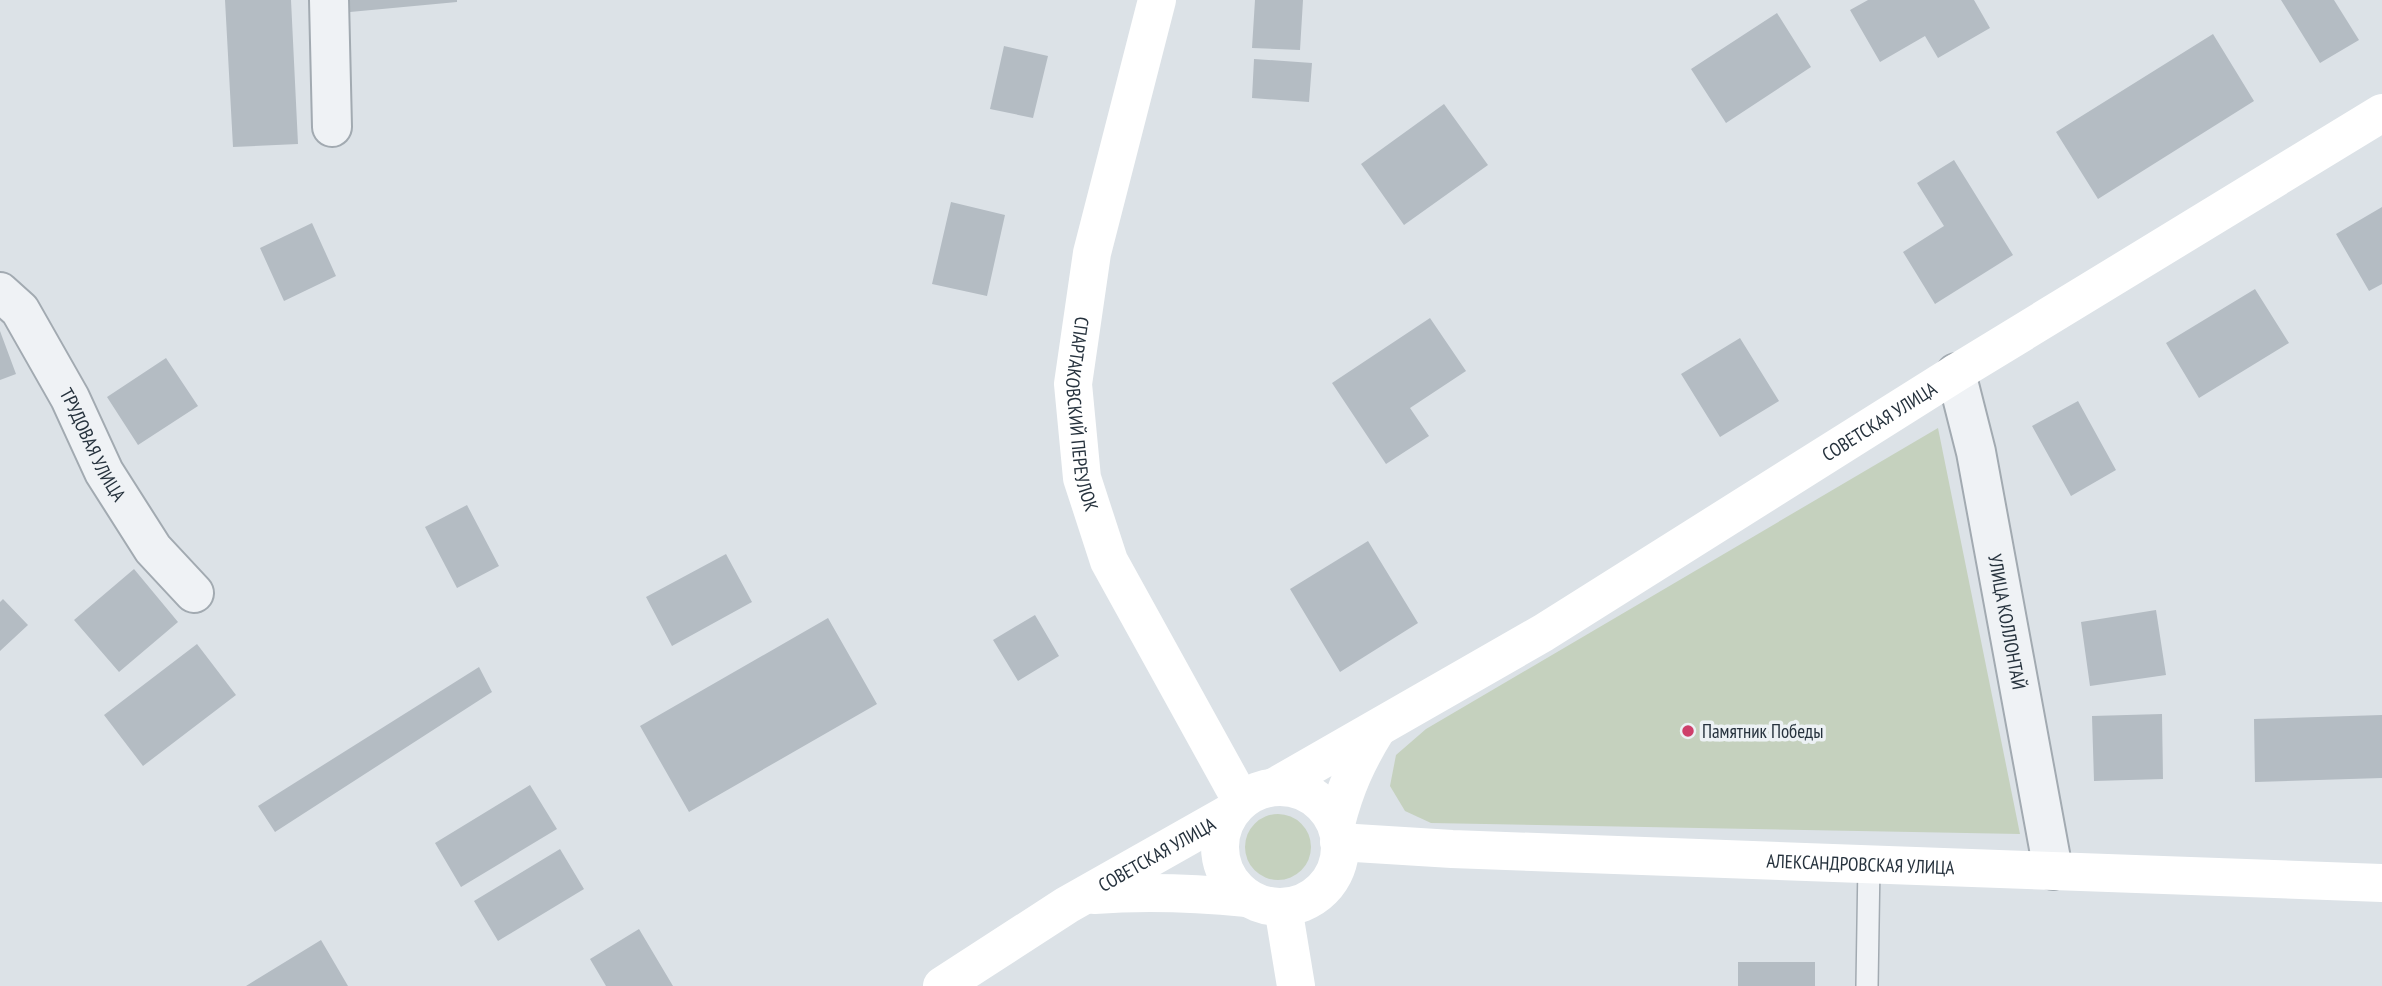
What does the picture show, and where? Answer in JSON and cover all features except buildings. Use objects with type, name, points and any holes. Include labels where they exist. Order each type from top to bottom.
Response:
[{"type":"main road","name":"СПАРТАКОВСКИЙ ПЕРЕУЛОК","points":[[1157,0],[1092,253],[1073,384],[1082,478],[1109,561],[1235,807]]},
{"type":"main road","name":"СОВЕТСКАЯ УЛИЦА","points":[[1276,786],[1543,632],[1956,373],[2382,113]]},
{"type":"main road","name":"СОВЕТСКАЯ УЛИЦА","points":[[1338,833],[1344,790],[1377,729]]},
{"type":"main road","points":[[1276,786],[1294,788],[1312,796],[1326,808],[1338,833],[1338,861],[1331,879],[1318,893],[1302,902],[1265,902],[1233,885],[1223,869],[1221,832],[1235,807],[1257,790],[1276,786]]},
{"type":"main road","name":"СОВЕТСКАЯ УЛИЦА","points":[[942,986],[1085,895],[1235,807]]},
{"type":"main road","name":"АЛЕКСАНДРОВСКАЯ УЛИЦА","points":[[1338,833],[1452,849],[2382,883]]},
{"type":"main road","name":"СОВЕТСКАЯ УЛИЦА","points":[[1085,895],[1180,892],[1265,902]]},
{"type":"main road","points":[[1265,902],[1296,986]]},
{"type":"street","points":[[329,0],[332,127]]},
{"type":"street","name":"ТРУДОВАЯ УЛИЦА","points":[[0,292],[20,310],[70,398],[104,472],[153,549],[194,593]]},
{"type":"street","name":"УЛИЦА КОЛЛОНТАЙ","points":[[1956,373],[1976,452],[2053,870]]},
{"type":"lane","points":[[1867,986],[1869,863]]},
{"type":"green space","points":[[1938,428],[2020,834],[1431,823],[1405,811],[1390,786],[1396,755],[1426,729]]},
{"type":"green space","points":[[1278,814],[1301,824],[1311,847],[1301,870],[1278,880],[1255,870],[1245,847],[1255,824]]},
{"type":"place","name":"Памятник Победы","points":[[1688,731]]}]
